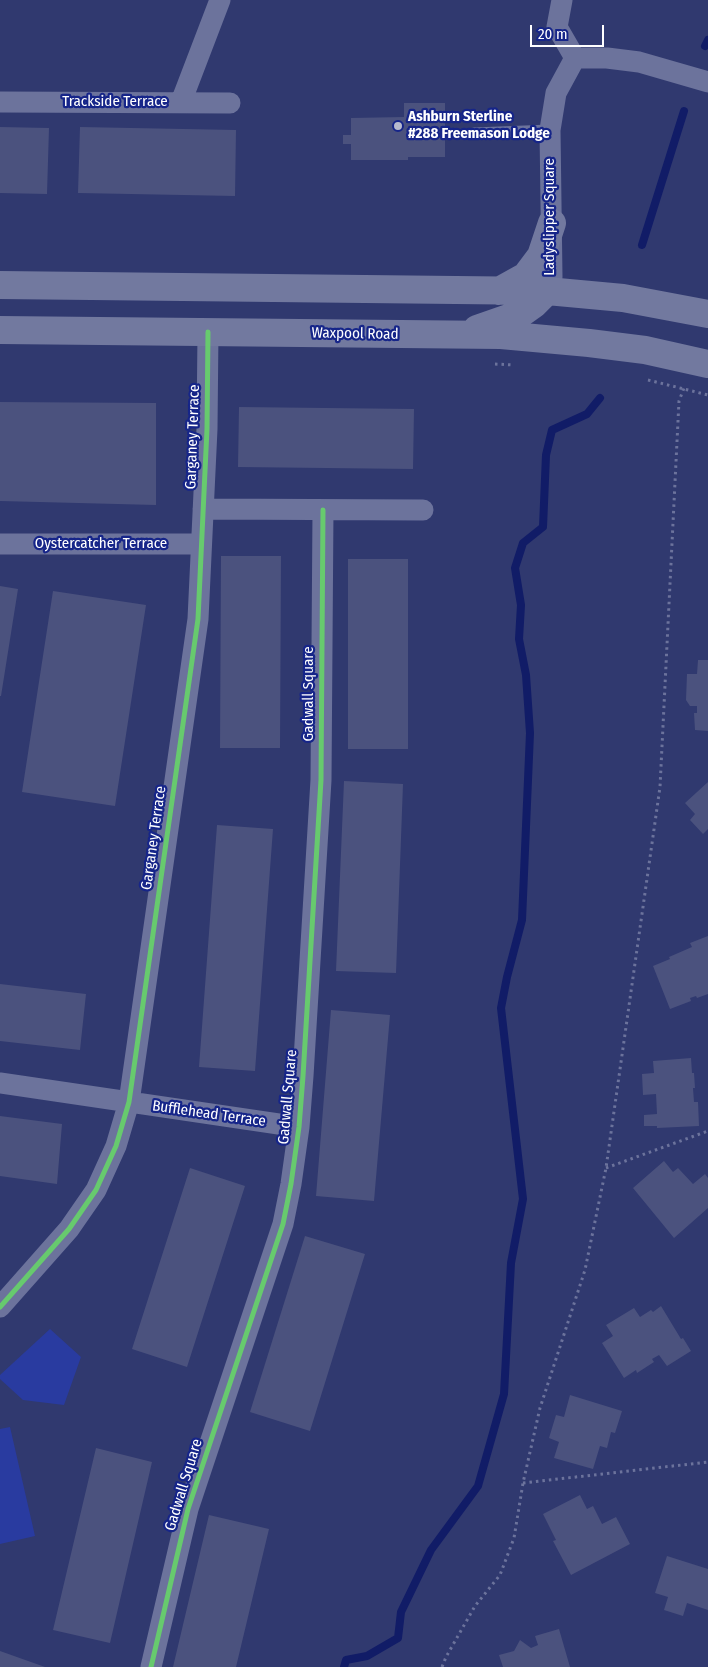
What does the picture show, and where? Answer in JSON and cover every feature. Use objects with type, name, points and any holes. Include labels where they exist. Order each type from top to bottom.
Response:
[{"type":"main road","points":[[499,291],[526,276],[541,256],[552,223]]},
{"type":"main road","points":[[0,285],[547,291],[623,298],[708,314]]},
{"type":"main road","points":[[459,335],[520,314],[547,291]]},
{"type":"main road","name":"Waxpool Road","points":[[0,330],[531,337],[589,342],[645,350],[708,364]]},
{"type":"street","points":[[181,102],[220,0]]},
{"type":"street","points":[[562,0],[557,27],[575,58],[607,58],[639,62],[708,82]]},
{"type":"street","name":"Ladyslipper Square","points":[[547,291],[552,277],[550,130],[556,93],[575,58]]},
{"type":"street","name":"Trackside Terrace","points":[[0,102],[230,103]]},
{"type":"street","name":"Garganey Terrace","points":[[0,1308],[69,1229],[96,1190],[116,1146],[129,1102],[198,619],[207,429],[208,332]]},
{"type":"street","points":[[203,509],[423,510]]},
{"type":"street","name":"Gadwall Square","points":[[151,1667],[188,1509],[283,1224],[291,1184],[299,1127],[321,780],[323,510]]},
{"type":"street","name":"Oystercatcher Terrace","points":[[0,544],[201,544]]},
{"type":"street","name":"Bufflehead Terrace","points":[[0,1083],[299,1127]]},
{"type":"lane","points":[[474,133],[550,130]]},
{"type":"path","points":[[495,364],[514,365]]},
{"type":"path","points":[[640,378],[708,395]]},
{"type":"path","points":[[442,1667],[476,1606],[500,1575],[514,1538],[523,1483],[540,1408],[585,1270],[606,1168],[660,786],[679,401],[684,388]]},
{"type":"path","points":[[606,1168],[708,1131]]},
{"type":"path","points":[[523,1483],[708,1462]]},
{"type":"shaded area","points":[[50,1329],[81,1357],[64,1405],[23,1400],[0,1379],[0,1375]]},
{"type":"shaded area","points":[[10,1427],[35,1536],[0,1544],[0,1429]]},
{"type":"building","name":"Ashburn Sterline #288 Freemason Lodge","points":[[404,103],[445,103],[445,157],[408,157],[408,160],[351,160],[351,144],[343,144],[343,135],[351,135],[351,118],[404,117]]},
{"type":"building","points":[[0,127],[49,128],[47,194],[0,193]]},
{"type":"building","points":[[80,127],[236,130],[235,196],[78,193]]},
{"type":"building","points":[[0,402],[156,403],[156,505],[0,501]]},
{"type":"building","points":[[239,407],[414,409],[413,469],[238,467]]},
{"type":"building","points":[[221,556],[281,556],[280,748],[220,748]]},
{"type":"building","points":[[348,559],[408,559],[408,749],[348,749]]},
{"type":"building","points":[[0,586],[18,589],[1,696],[0,696]]},
{"type":"building","points":[[53,591],[146,605],[115,806],[22,792]]},
{"type":"building","points":[[698,660],[708,660],[708,731],[695,730],[694,713],[697,713],[697,706],[690,706],[686,700],[687,674],[697,674]]},
{"type":"building","points":[[344,781],[403,784],[396,973],[336,971]]},
{"type":"building","points":[[708,782],[708,829],[703,834],[690,820],[695,814],[685,803]]},
{"type":"building","points":[[217,825],[273,829],[255,1071],[199,1067]]},
{"type":"building","points":[[708,936],[708,994],[697,998],[696,996],[690,998],[691,1001],[670,1009],[653,966],[692,947],[690,943]]},
{"type":"building","points":[[0,984],[86,994],[80,1050],[0,1041]]},
{"type":"building","points":[[331,1010],[390,1015],[374,1201],[316,1196]]},
{"type":"building","points":[[691,1058],[692,1073],[694,1073],[694,1102],[698,1102],[699,1126],[657,1128],[657,1126],[644,1126],[644,1115],[657,1114],[656,1094],[643,1095],[642,1074],[654,1073],[653,1061]]},
{"type":"building","points":[[0,1116],[62,1124],[57,1184],[0,1176]]},
{"type":"building","points":[[664,1161],[673,1172],[678,1168],[693,1184],[705,1174],[708,1178],[708,1208],[674,1238],[633,1188]]},
{"type":"building","points":[[190,1168],[245,1186],[187,1367],[132,1349]]},
{"type":"building","points":[[305,1236],[365,1254],[310,1431],[250,1412]]},
{"type":"building","points":[[661,1306],[681,1339],[683,1338],[691,1351],[667,1366],[659,1355],[652,1359],[654,1362],[637,1373],[636,1370],[624,1378],[602,1343],[613,1336],[606,1325],[634,1308],[640,1317],[651,1310],[653,1312]]},
{"type":"building","points":[[570,1395],[622,1411],[615,1433],[611,1432],[607,1448],[600,1446],[593,1469],[554,1458],[559,1442],[549,1438],[556,1415],[564,1417]]},
{"type":"building","points":[[96,1448],[152,1462],[110,1643],[53,1630]]},
{"type":"building","points":[[580,1495],[587,1509],[593,1506],[602,1524],[616,1517],[630,1544],[571,1575],[553,1541],[556,1540],[543,1514]]},
{"type":"building","points":[[209,1515],[269,1529],[236,1667],[173,1667]]},
{"type":"building","points":[[667,1556],[708,1569],[708,1610],[687,1603],[683,1616],[664,1610],[668,1597],[655,1593]]},
{"type":"building","points":[[559,1629],[570,1667],[503,1667],[499,1655],[514,1651],[520,1640],[531,1648],[538,1645],[535,1636]]},
{"type":"building","points":[[0,1651],[45,1667],[0,1667]]},
{"type":"waterway","points":[[705,46],[708,40]]},
{"type":"waterway","points":[[642,245],[684,111]]},
{"type":"waterway","points":[[344,1667],[346,1660],[367,1656],[398,1638],[401,1612],[431,1550],[478,1486],[504,1394],[511,1263],[523,1199],[501,1008],[522,920],[530,733],[526,675],[519,639],[521,605],[515,568],[523,543],[543,527],[546,455],[552,430],[587,414],[600,398]]},
{"type":"cycle path","points":[[0,1307],[69,1229],[96,1190],[116,1146],[129,1102],[198,619],[207,429],[208,332]]},
{"type":"cycle path","points":[[151,1667],[188,1509],[283,1224],[291,1184],[299,1127],[303,1076],[321,780],[323,510]]},
{"type":"place","name":"Ashburn Sterline #288 Freemason Lodge","points":[[398,126]]}]
